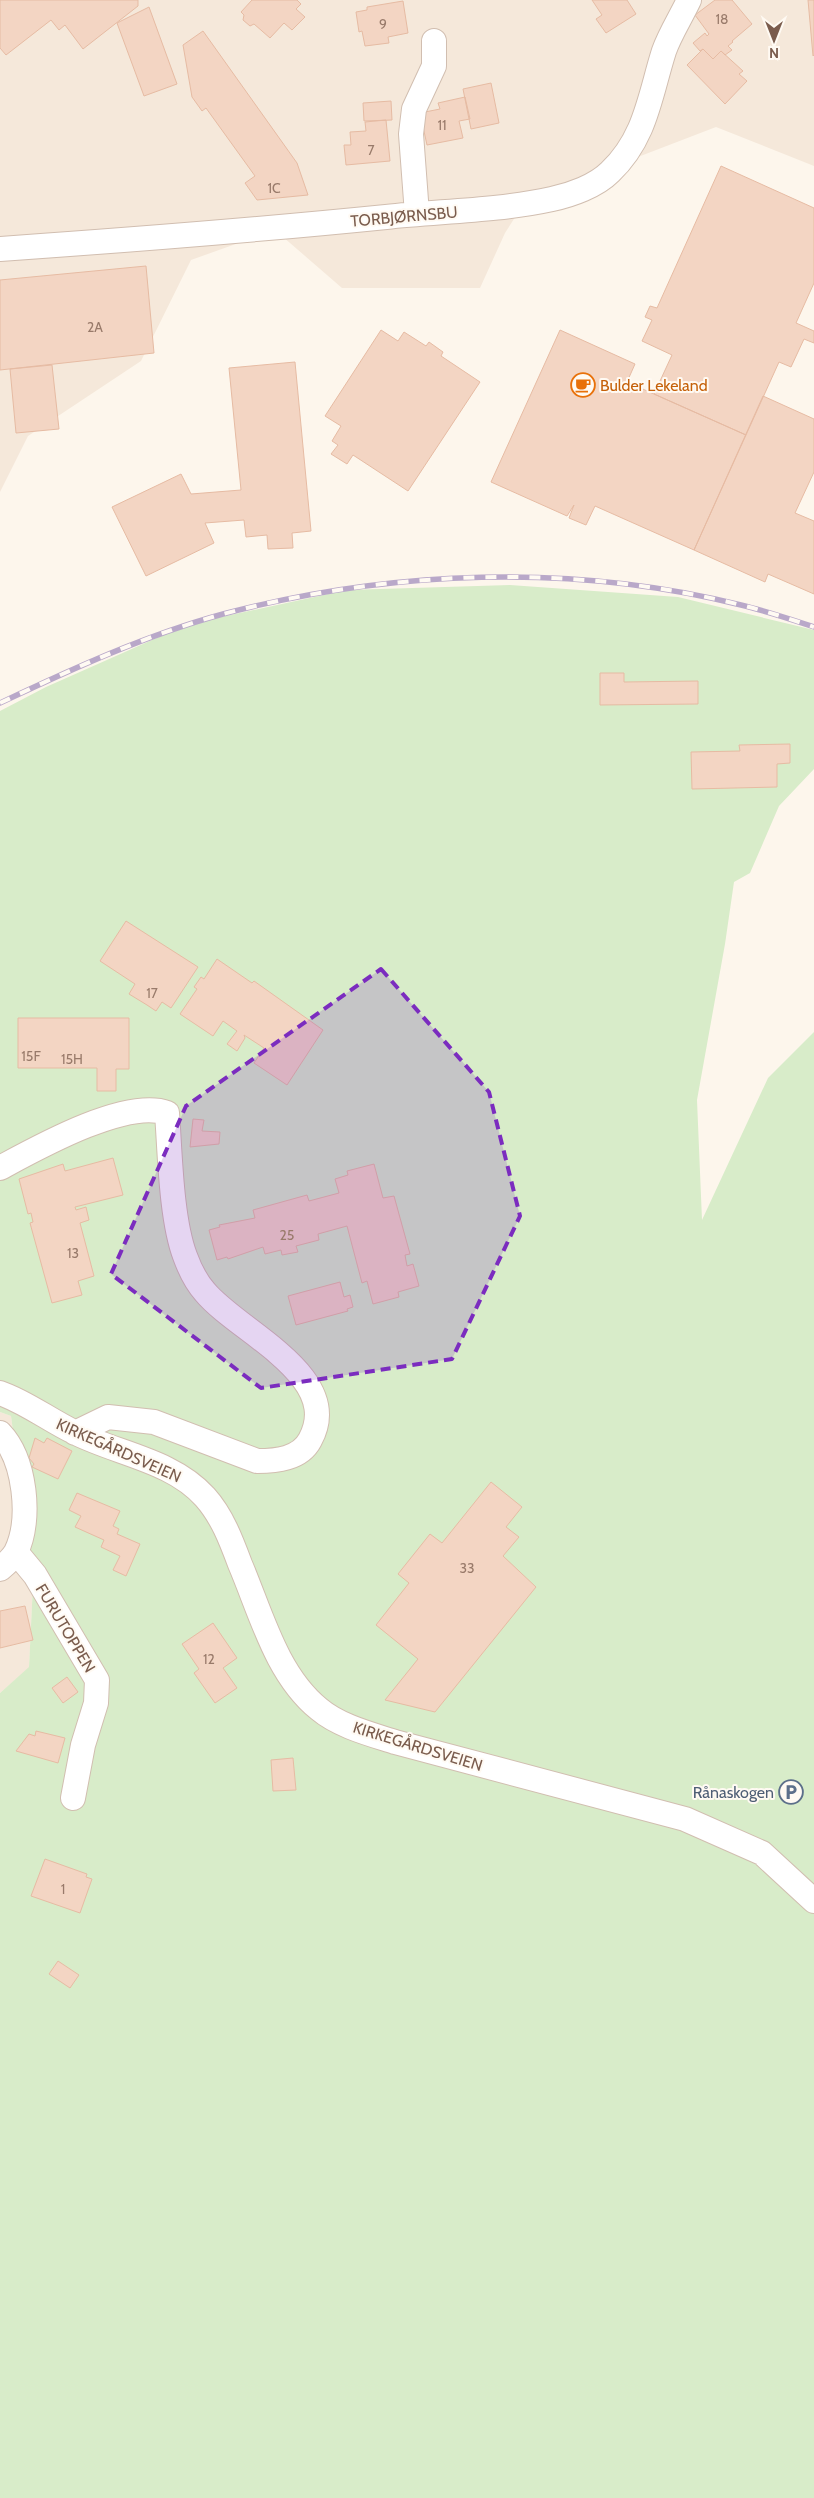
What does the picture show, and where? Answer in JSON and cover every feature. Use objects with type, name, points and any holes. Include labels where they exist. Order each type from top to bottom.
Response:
[{"type":"street","name":"TORBJØRNSBU","points":[[0,249],[225,233],[417,214],[495,209],[554,199],[590,186],[609,174],[628,154],[649,111],[665,50],[689,0]]},
{"type":"street","points":[[417,214],[411,134],[414,109],[434,66],[434,41]]},
{"type":"street","points":[[0,1168],[62,1135],[97,1121],[154,1108],[166,1113],[177,1220],[185,1255],[204,1292],[296,1368],[311,1388],[317,1406],[315,1432],[309,1443],[296,1455],[275,1462],[257,1462],[154,1422],[108,1417],[75,1433]]},
{"type":"street","name":"KIRKEGÅRDSVEIEN","points":[[0,1393],[75,1433],[160,1466],[190,1481],[207,1499],[225,1527],[275,1648],[295,1686],[320,1710],[360,1731],[395,1742],[685,1819],[762,1853],[814,1901]]},
{"type":"street","name":"FURUTOPPEN","points":[[0,1433],[18,1462],[22,1474],[23,1515],[21,1538],[8,1560],[35,1575],[97,1680],[96,1704],[84,1745],[73,1798]]},
{"type":"highlighted area","points":[[381,969],[489,1092],[520,1216],[452,1359],[261,1388],[111,1274],[186,1106]]},
{"type":"shaded area","points":[[0,0],[814,0],[814,166],[716,127],[526,200],[505,233],[480,288],[342,288],[275,230],[191,260],[141,361],[28,436],[0,492]]},
{"type":"shaded area","points":[[0,1412],[11,1416],[33,1584],[29,1668],[0,1693]]},
{"type":"green space","points":[[510,585],[678,597],[814,630],[814,769],[779,806],[750,873],[734,882],[725,944],[697,1100],[702,1220],[768,1078],[814,1032],[814,2498],[0,2498],[0,1693],[29,1667],[33,1584],[11,1416],[0,1412],[0,711],[46,687],[188,624],[347,590]]},
{"type":"building","points":[[0,0],[138,0],[138,6],[83,49],[65,25],[59,30],[51,20],[6,55],[0,48]]},
{"type":"building","points":[[252,0],[297,0],[301,4],[296,9],[305,17],[292,30],[284,23],[270,38],[254,24],[250,26],[243,20],[244,15],[241,12]]},
{"type":"building","points":[[592,0],[627,0],[636,14],[606,33],[596,19],[602,15]]},
{"type":"building","points":[[715,0],[732,0],[752,24],[728,46],[732,50],[725,55],[721,51],[713,59],[703,49],[700,51],[693,43],[705,33],[707,36],[709,34],[695,15]]},
{"type":"building","points":[[808,0],[814,0],[813,56]]},
{"type":"building","points":[[403,1],[408,33],[388,37],[389,43],[365,46],[362,31],[359,32],[356,12],[367,10],[367,7]]},
{"type":"building","points":[[149,7],[177,84],[144,96],[117,23]]},
{"type":"building","points":[[203,31],[297,163],[308,195],[257,200],[245,183],[255,176],[206,108],[202,111],[192,97],[183,45]]},
{"type":"building","points":[[703,49],[713,59],[721,51],[743,71],[739,74],[747,81],[725,104],[687,65]]},
{"type":"building","points":[[491,83],[499,123],[471,129],[463,89]]},
{"type":"building","points":[[465,97],[470,119],[459,121],[463,138],[427,145],[420,113],[440,109],[438,103]]},
{"type":"building","points":[[391,101],[392,120],[364,121],[363,103]]},
{"type":"building","points":[[386,120],[390,161],[346,165],[344,145],[351,145],[350,132],[366,131],[365,122]]},
{"type":"building","points":[[721,166],[814,208],[814,283],[796,323],[814,331],[814,343],[804,339],[791,367],[779,362],[746,435],[654,394],[672,355],[642,341],[652,320],[645,317],[650,306],[657,308]]},
{"type":"building","points":[[146,266],[154,353],[0,370],[0,280]]},
{"type":"building","points":[[381,330],[398,341],[404,332],[426,346],[429,342],[443,352],[441,356],[480,382],[408,491],[353,455],[347,464],[331,454],[338,445],[332,441],[341,426],[325,416]]},
{"type":"building","points":[[560,330],[635,364],[627,382],[746,435],[694,550],[595,506],[586,525],[569,518],[574,505],[567,516],[491,482]]},
{"type":"building","points":[[295,362],[311,531],[292,533],[293,548],[268,549],[267,535],[246,537],[244,520],[205,523],[214,543],[146,576],[112,507],[181,474],[191,494],[241,490],[229,368]]},
{"type":"building","points":[[52,365],[59,429],[16,433],[10,369]]},
{"type":"building","points":[[763,396],[814,419],[814,472],[795,513],[814,521],[814,594],[768,574],[765,582],[694,550]]},
{"type":"building","points":[[600,673],[624,673],[624,682],[698,681],[698,704],[600,705]]},
{"type":"building","points":[[790,744],[790,763],[777,764],[777,787],[692,789],[691,752],[740,751],[739,745]]},
{"type":"building","points":[[126,921],[198,967],[171,1008],[162,1002],[156,1011],[129,994],[135,984],[100,961]]},
{"type":"building","points":[[217,959],[252,983],[254,981],[323,1030],[287,1085],[254,1063],[264,1048],[244,1035],[245,1038],[237,1051],[227,1044],[237,1031],[223,1021],[213,1036],[180,1014],[197,989],[194,987],[201,977],[204,979]]},
{"type":"building","points":[[18,1018],[129,1018],[129,1069],[116,1069],[116,1091],[97,1091],[97,1068],[18,1068]]},
{"type":"building","points":[[193,1119],[204,1120],[202,1131],[220,1132],[219,1144],[190,1147]]},
{"type":"building","points":[[113,1158],[123,1195],[75,1207],[76,1210],[86,1207],[89,1220],[80,1223],[94,1276],[78,1281],[82,1295],[52,1303],[30,1223],[33,1222],[31,1213],[28,1214],[19,1179],[63,1164],[65,1171]]},
{"type":"building","points":[[374,1164],[383,1198],[394,1196],[410,1254],[405,1255],[407,1266],[413,1264],[419,1286],[398,1292],[399,1297],[373,1304],[367,1281],[362,1283],[347,1226],[318,1234],[319,1240],[296,1246],[298,1252],[282,1255],[281,1250],[265,1254],[263,1247],[228,1259],[227,1257],[217,1260],[209,1230],[220,1227],[219,1225],[255,1218],[253,1210],[307,1195],[309,1201],[339,1193],[335,1179],[348,1175],[347,1171]]},
{"type":"building","points":[[340,1282],[344,1297],[350,1295],[353,1307],[347,1309],[348,1311],[296,1325],[288,1296]]},
{"type":"building","points":[[35,1438],[44,1443],[47,1438],[72,1451],[58,1479],[32,1467],[34,1464],[29,1458]]},
{"type":"building","points":[[491,1482],[522,1507],[506,1527],[519,1537],[503,1556],[536,1587],[435,1712],[385,1700],[418,1659],[376,1625],[409,1583],[398,1574],[430,1534],[442,1543]]},
{"type":"building","points":[[77,1493],[120,1511],[113,1526],[119,1529],[117,1534],[140,1544],[126,1576],[113,1570],[120,1556],[101,1547],[104,1540],[75,1527],[81,1516],[69,1510]]},
{"type":"building","points":[[25,1606],[33,1640],[0,1648],[0,1611]]},
{"type":"building","points":[[213,1623],[237,1658],[223,1668],[237,1688],[215,1703],[194,1673],[199,1669],[182,1644]]},
{"type":"building","points":[[67,1677],[78,1692],[63,1703],[52,1688]]},
{"type":"building","points":[[36,1731],[65,1738],[58,1763],[16,1751],[29,1734],[35,1736]]},
{"type":"building","points":[[293,1758],[296,1790],[273,1791],[271,1760]]},
{"type":"building","points":[[45,1859],[87,1874],[86,1877],[92,1879],[80,1913],[31,1896]]},
{"type":"building","points":[[58,1961],[79,1975],[70,1988],[49,1974]]},
{"type":"railway","points":[[0,703],[82,665],[194,622],[286,599],[351,588],[416,581],[482,577],[613,582],[741,605],[814,627]]},
{"type":"place","name":"Bulder Lekeland","points":[[583,385]]},
{"type":"place","name":"Rånaskogen","points":[[791,1792]]}]
